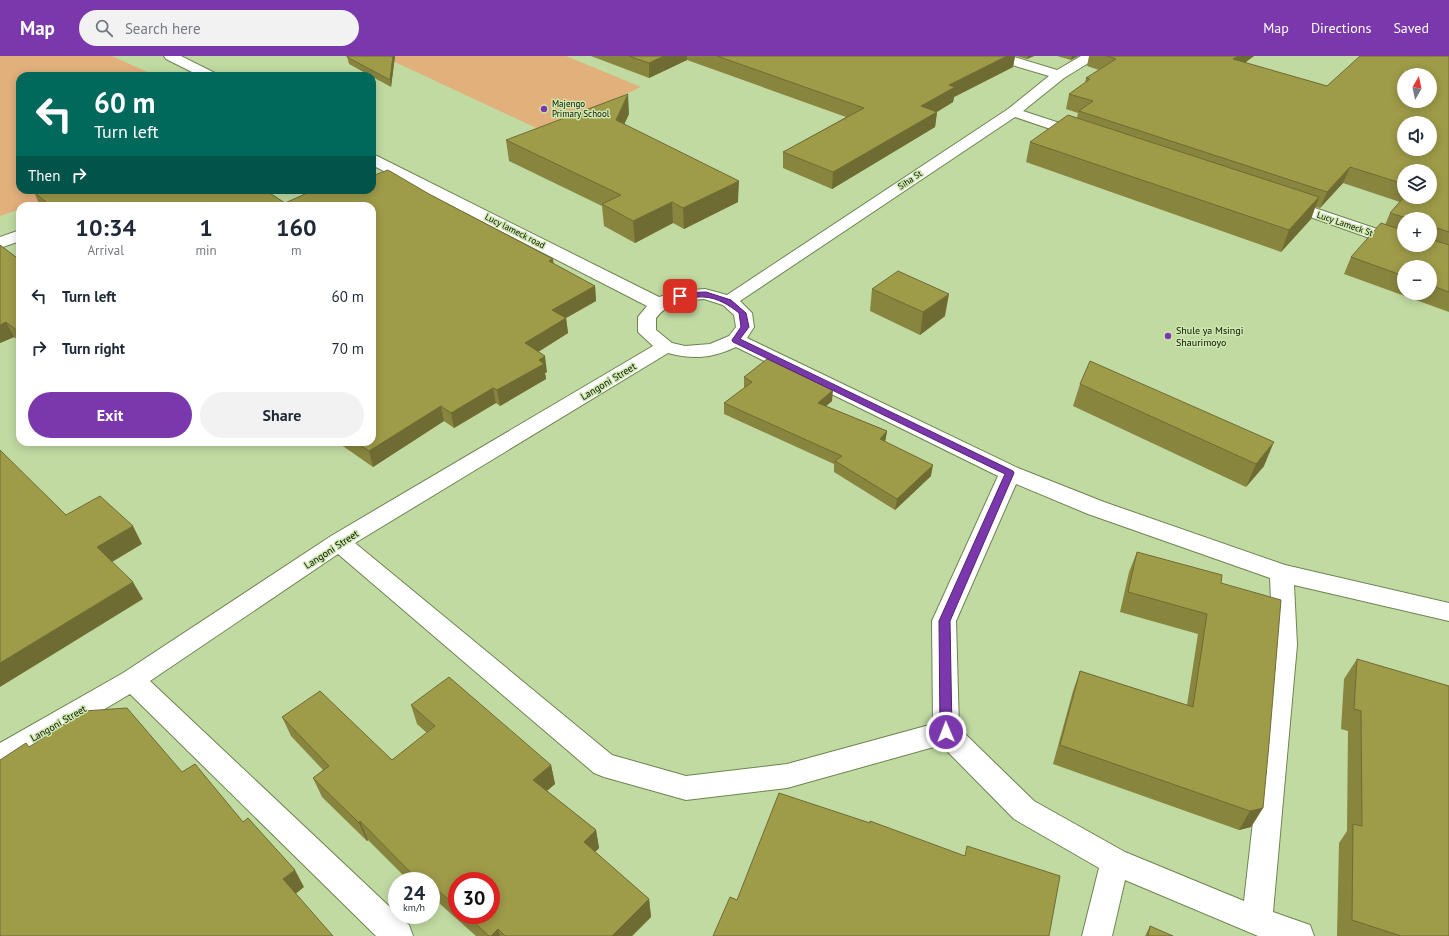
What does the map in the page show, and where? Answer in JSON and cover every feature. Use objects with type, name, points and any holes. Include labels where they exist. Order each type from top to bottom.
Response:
[{"type":"street","points":[[171,56],[202,72]]},
{"type":"street","points":[[998,56],[1059,75]]},
{"type":"street","name":"Siha St","points":[[729,301],[1013,112],[1059,75],[1090,56]]},
{"type":"street","points":[[1013,112],[1095,140]]},
{"type":"street","name":"Lucy lameck road","points":[[376,161],[658,304]]},
{"type":"street","name":"Lucy Lameck St","points":[[1268,198],[1397,242]]},
{"type":"street","points":[[0,243],[16,237]]},
{"type":"street","points":[[706,294],[729,301],[743,313],[745,327],[736,340],[713,350],[685,352],[665,347],[647,332],[647,317],[658,304],[680,296],[706,294]]},
{"type":"street","points":[[736,340],[1010,473],[1096,508],[1282,573],[1449,612]]},
{"type":"street","name":"Langoni Street","points":[[0,757],[132,680],[340,542],[665,347]]},
{"type":"street","points":[[1010,473],[944,621],[946,732],[1024,810],[1115,862],[1257,921],[1299,936]]},
{"type":"street","points":[[340,542],[604,765],[686,788],[787,776],[946,732]]},
{"type":"street","points":[[1257,921],[1285,645],[1282,573]]},
{"type":"street","points":[[132,680],[398,936]]},
{"type":"street","points":[[1098,936],[1115,862]]},
{"type":"shaded area","points":[[0,56],[112,56],[147,72],[16,72],[16,194],[62,194],[39,202],[16,202],[16,210],[0,216]]},
{"type":"shaded area","name":"Majengo Primary School","points":[[382,56],[566,56],[641,87],[543,131]]},
{"type":"building","points":[[393,56],[390,80],[376,72],[347,57]]},
{"type":"building","points":[[629,56],[664,56],[649,63]]},
{"type":"building","points":[[717,56],[1007,56],[949,85],[955,87],[921,106],[937,112],[833,172],[783,152],[864,108]]},
{"type":"building","points":[[1107,56],[1238,56],[1233,59],[1327,86],[1360,56],[1449,56],[1449,232],[1437,228],[1437,212],[1397,212],[1397,215],[1390,213],[1398,204],[1437,204],[1437,164],[1397,164],[1397,182],[1350,167],[1327,192],[1079,111],[1093,101],[1069,94],[1090,79],[1086,78],[1116,59]]},
{"type":"building","points":[[628,94],[616,120],[739,181],[683,208],[672,202],[633,221],[602,204],[621,195],[506,140]]},
{"type":"building","points":[[1068,115],[1319,197],[1289,230],[1030,142]]},
{"type":"building","points":[[388,170],[429,194],[553,259],[549,261],[595,286],[552,310],[566,318],[525,343],[545,356],[539,360],[544,364],[497,390],[493,388],[451,413],[441,406],[369,451],[361,446],[376,446],[376,202],[287,202],[305,194],[376,194],[376,174]]},
{"type":"building","points":[[36,194],[271,194],[283,202],[46,202]]},
{"type":"building","points":[[1381,223],[1397,229],[1397,252],[1437,252],[1437,241],[1449,245],[1449,292],[1437,288],[1437,260],[1397,260],[1397,273],[1351,257]]},
{"type":"building","points":[[0,245],[16,257],[16,330],[6,322],[0,325]]},
{"type":"building","points":[[898,271],[949,294],[923,312],[872,289]]},
{"type":"building","points":[[767,359],[833,390],[818,403],[887,431],[880,439],[933,465],[897,499],[835,461],[842,456],[724,403],[752,382],[744,377]]},
{"type":"building","points":[[1090,361],[1274,442],[1256,464],[1080,384]]},
{"type":"building","points":[[0,450],[66,515],[100,496],[133,526],[97,547],[133,582],[0,663]]},
{"type":"building","points":[[1137,552],[1222,575],[1221,583],[1281,600],[1263,808],[1250,811],[1060,745],[1080,671],[1193,707],[1207,614],[1128,592]]},
{"type":"building","points":[[1357,659],[1449,686],[1449,936],[1401,936],[1352,920],[1353,824],[1362,826],[1361,711],[1354,709]]},
{"type":"building","points":[[449,677],[551,765],[533,780],[596,830],[584,842],[649,899],[612,936],[505,936],[498,929],[491,936],[489,936],[476,924],[500,924],[500,872],[448,872],[448,899],[440,892],[440,872],[410,872],[360,821],[359,823],[313,778],[329,766],[282,717],[320,691],[392,760],[435,726],[411,705]]},
{"type":"building","points":[[127,708],[182,772],[195,764],[243,822],[248,818],[295,870],[283,879],[333,936],[0,936],[0,760],[26,743],[29,747],[84,711]]},
{"type":"building","points":[[779,793],[870,823],[870,821],[965,856],[967,846],[1060,876],[1049,936],[713,936],[730,897],[737,900]]},
{"type":"building","points":[[1150,926],[1173,936],[1148,936]]},
{"type":"place","name":"Majengo Primary School","points":[[544,109]]},
{"type":"place","name":"Shule ya Msingi Shaurimoyo","points":[[1168,336]]},
{"type":"route","points":[[680,296],[706,294],[729,301],[743,313],[745,327],[736,340],[1010,473],[944,621],[946,732]]}]
